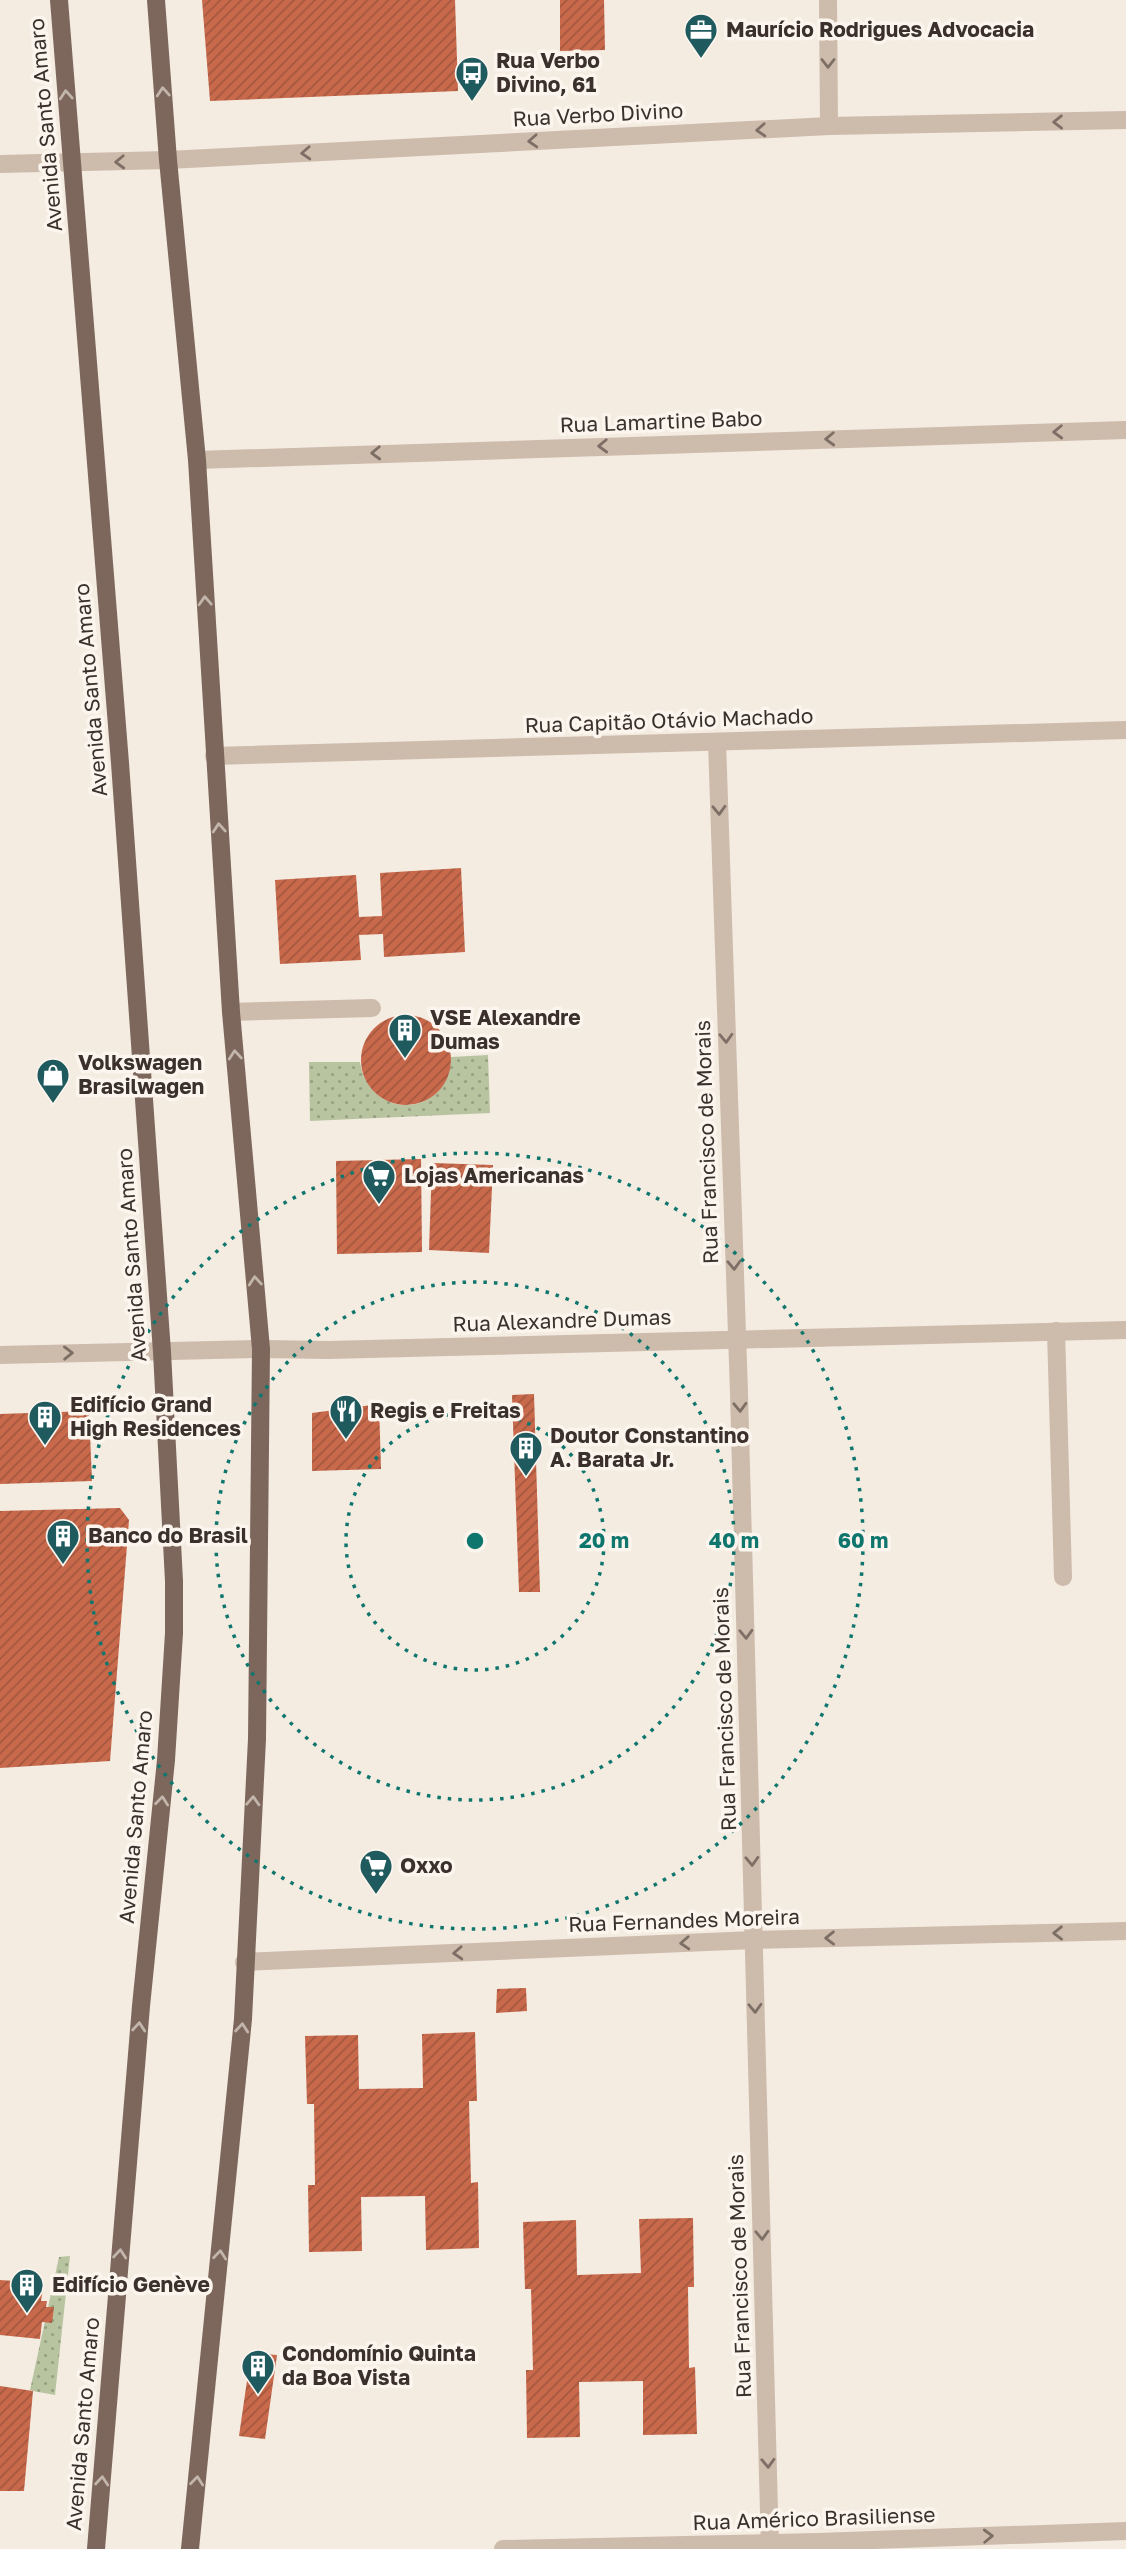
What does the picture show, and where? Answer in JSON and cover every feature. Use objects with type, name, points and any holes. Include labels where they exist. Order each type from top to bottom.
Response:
[{"type":"main road","name":"Avenida Santo Amaro","points":[[59,0],[121,777],[162,1352],[174,1581],[174,1633],[166,1760],[141,2006],[96,2549]]},
{"type":"main road","points":[[156,0],[168,160],[197,460],[231,1012],[261,1349],[257,1739],[243,2019],[191,2549]]},
{"type":"street","points":[[828,0],[829,126]]},
{"type":"street","name":"Rua Verbo Divino","points":[[0,164],[168,160],[829,126],[1126,120]]},
{"type":"street","name":"Rua Lamartine Babo","points":[[197,460],[1126,430]]},
{"type":"street","name":"Rua Capitão Otávio Machado","points":[[214,756],[1126,730]]},
{"type":"street","name":"Rua Francisco de Morais","points":[[717,742],[770,2546]]},
{"type":"street","points":[[231,1012],[372,1009]]},
{"type":"street","name":"Rua Alexandre Dumas","points":[[0,1355],[328,1350],[1126,1330]]},
{"type":"street","points":[[1056,1331],[1063,1577]]},
{"type":"street","name":"Rua Fernandes Moreira","points":[[244,1962],[754,1940],[1126,1931]]},
{"type":"street","name":"Rua Américo Brasiliense","points":[[503,2549],[770,2546],[1126,2531]]},
{"type":"green space","points":[[488,1055],[490,1113],[310,1121],[309,1062],[360,1062],[367,1082],[378,1095],[393,1103],[408,1105],[424,1101],[437,1092],[447,1077],[451,1057]]},
{"type":"green space","points":[[70,2256],[55,2395],[33,2391],[30,2390],[59,2257]]},
{"type":"building","points":[[202,0],[455,0],[458,91],[210,101]]},
{"type":"building","points":[[560,0],[604,0],[605,50],[560,51]]},
{"type":"building","points":[[461,868],[465,952],[384,957],[383,934],[359,935],[361,960],[280,964],[275,880],[356,875],[359,917],[382,916],[380,873]]},
{"type":"building","name":"VSE Alexandre Dumas","points":[[406,1015],[423,1018],[438,1028],[448,1043],[451,1060],[448,1077],[438,1092],[423,1102],[406,1105],[389,1102],[374,1092],[364,1077],[361,1060],[364,1043],[374,1028],[389,1018]]},
{"type":"building","name":"Lojas Americanas","points":[[421,1159],[422,1252],[337,1254],[336,1161]]},
{"type":"building","points":[[432,1163],[493,1165],[489,1253],[429,1250]]},
{"type":"building","name":"Doutor Constantino A. Barata Jr.","points":[[534,1394],[540,1592],[519,1592],[512,1395]]},
{"type":"building","name":"Regis e Freitas","points":[[379,1404],[381,1469],[312,1471],[312,1413]]},
{"type":"building","name":"Edifício Grand High Residences","points":[[89,1411],[92,1481],[0,1484],[0,1414]]},
{"type":"building","name":"Banco do Brasil","points":[[120,1508],[129,1520],[110,1761],[0,1768],[0,1511]]},
{"type":"building","points":[[526,1988],[527,2011],[496,2013],[497,1989]]},
{"type":"building","points":[[475,2032],[477,2101],[469,2101],[471,2183],[478,2182],[479,2248],[426,2250],[425,2196],[361,2197],[362,2251],[309,2252],[308,2185],[315,2185],[314,2104],[307,2104],[305,2036],[358,2035],[359,2089],[423,2088],[422,2034]]},
{"type":"building","points":[[693,2218],[694,2287],[688,2287],[689,2368],[695,2367],[697,2434],[643,2435],[643,2381],[579,2382],[580,2437],[527,2438],[526,2370],[533,2370],[531,2289],[525,2289],[523,2222],[576,2220],[577,2275],[641,2273],[639,2219]]},
{"type":"building","name":"Edifício Genève","points":[[0,2280],[44,2283],[41,2301],[47,2301],[46,2307],[54,2307],[52,2323],[42,2322],[40,2339],[0,2335]]},
{"type":"building","name":"Condomínio Quinta da Boa Vista","points":[[251,2353],[277,2355],[265,2439],[239,2436]]},
{"type":"building","points":[[0,2386],[33,2391],[24,2491],[0,2491]]},
{"type":"place","name":"Maurício Rodrigues Advocacia","points":[[701,60]]},
{"type":"place","name":"Rua Verbo Divino, 61","points":[[472,103]]},
{"type":"place","name":"VSE Alexandre Dumas","points":[[405,1060]]},
{"type":"place","name":"Volkswagen Brasilwagen","points":[[53,1105]]},
{"type":"place","name":"Lojas Americanas","points":[[379,1206]]},
{"type":"place","name":"Regis e Freitas","points":[[346,1441]]},
{"type":"place","name":"Edifício Grand High Residences","points":[[45,1447]]},
{"type":"place","name":"Doutor Constantino A. Barata Jr.","points":[[526,1478]]},
{"type":"place","name":"Banco do Brasil","points":[[63,1566]]},
{"type":"place","name":"Oxxo","points":[[376,1896]]},
{"type":"place","name":"Edifício Genève","points":[[27,2315]]},
{"type":"place","name":"Condomínio Quinta da Boa Vista","points":[[258,2396]]}]
